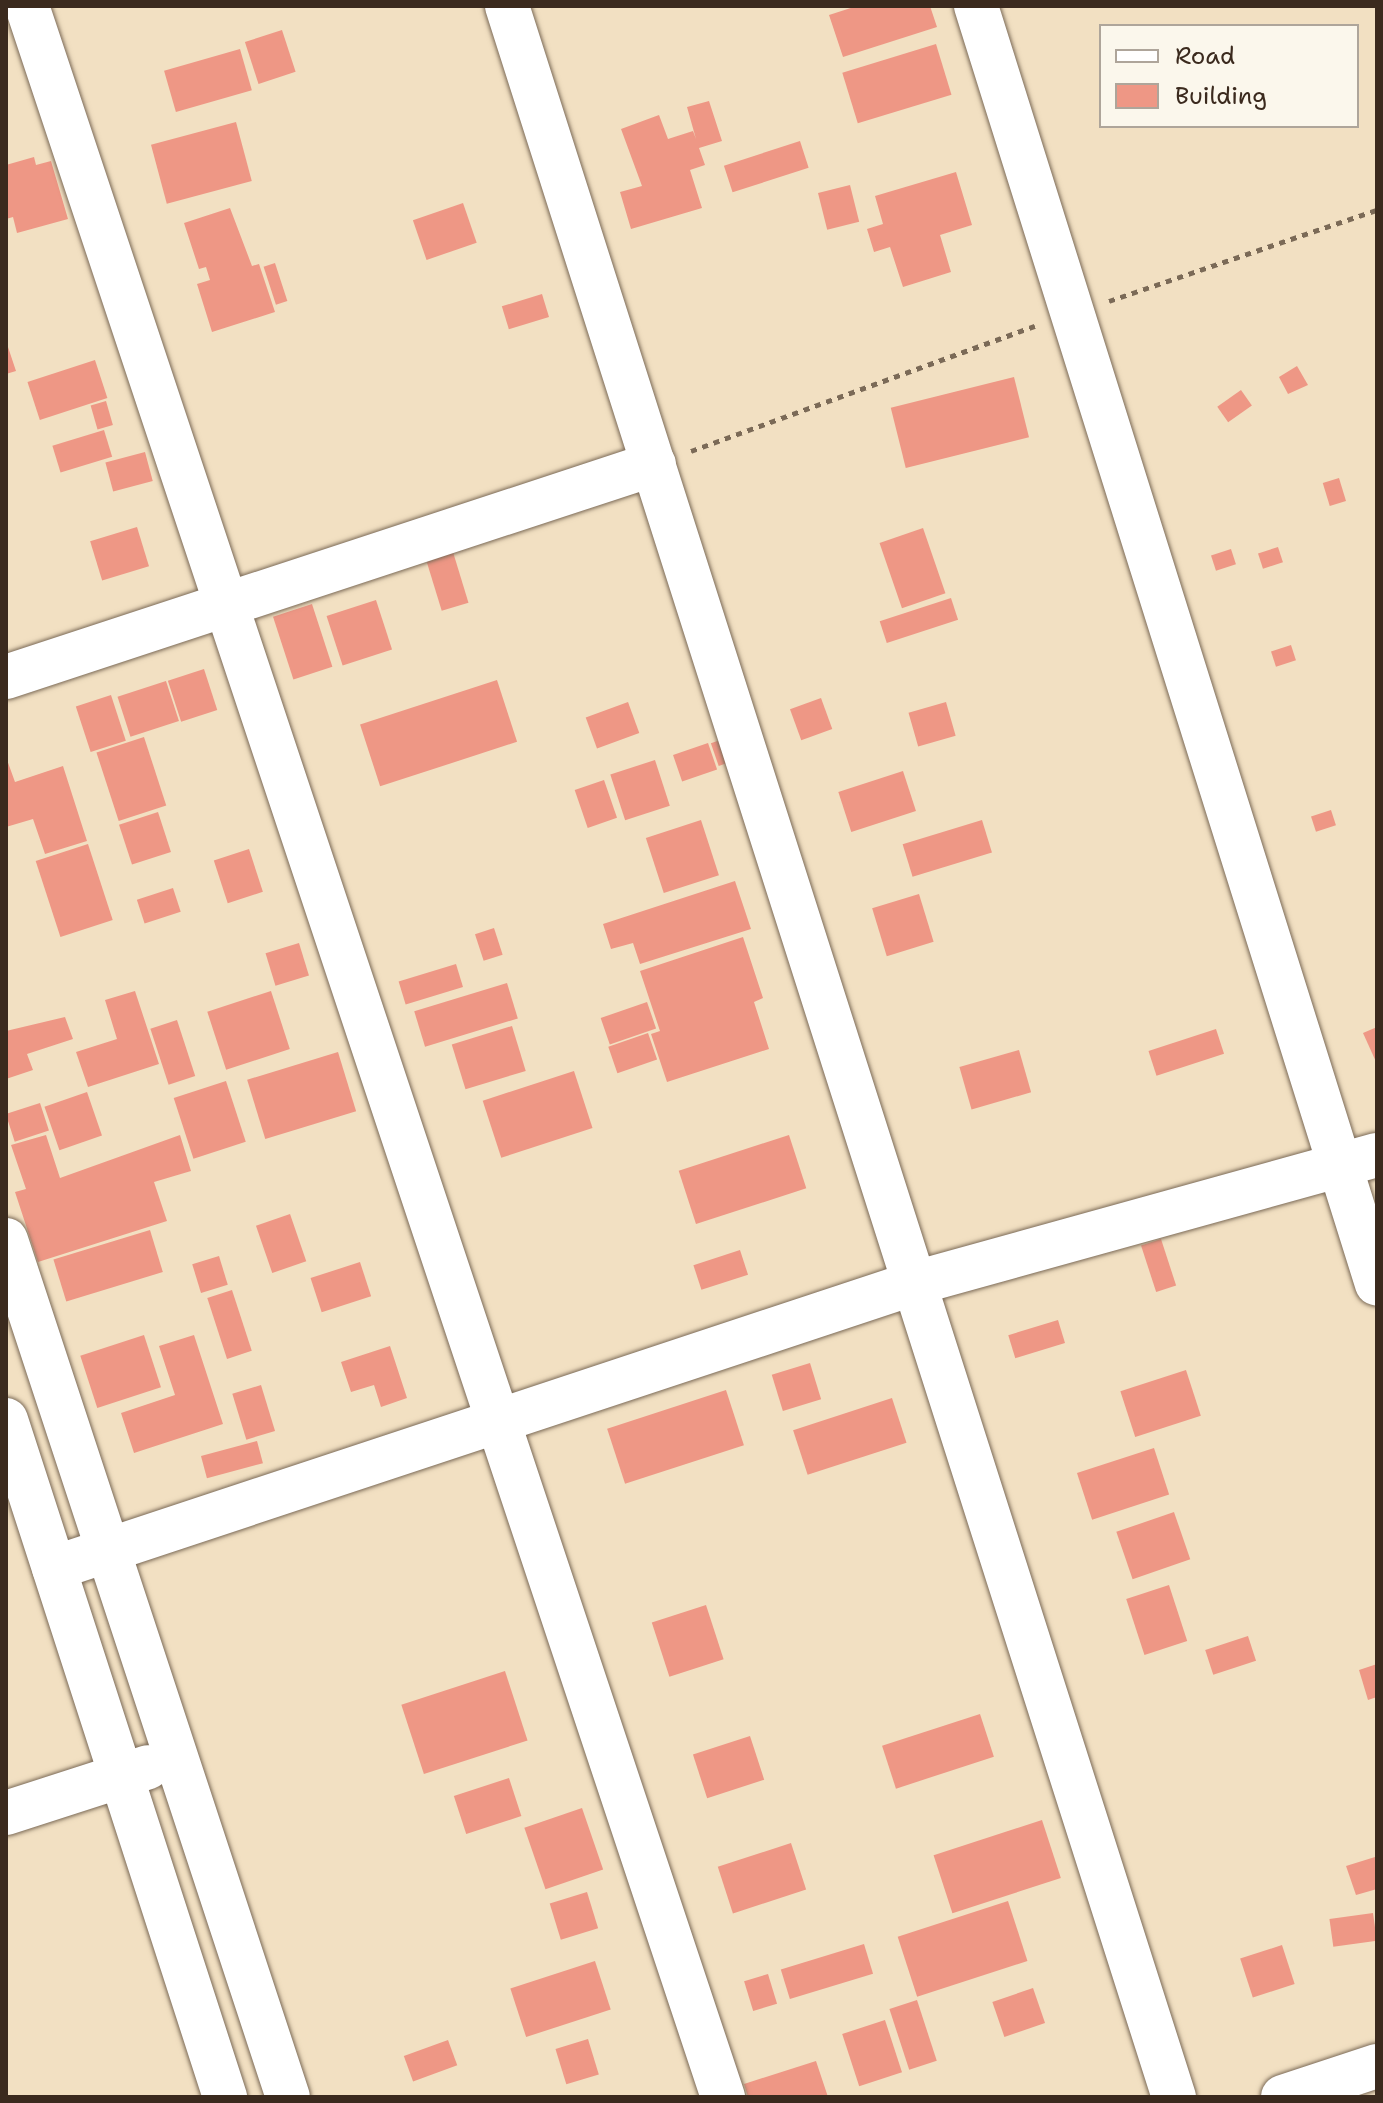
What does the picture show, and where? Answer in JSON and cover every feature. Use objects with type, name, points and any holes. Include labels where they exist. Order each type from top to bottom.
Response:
[{"type":"street","points":[[27,6],[224,605],[500,1417],[723,2097]]},
{"type":"street","points":[[507,6],[1174,2097]]},
{"type":"street","points":[[976,6],[1071,313],[1358,1160],[1377,1284]]},
{"type":"street","points":[[6,677],[654,464]]},
{"type":"street","points":[[54,1568],[500,1417],[915,1283],[1358,1160]]},
{"type":"street","points":[[6,1240],[288,2097]]},
{"type":"street","points":[[6,1420],[225,2097]]},
{"type":"street","points":[[6,1813],[121,1774],[177,1759]]},
{"type":"street","points":[[1283,2097],[1377,2066]]},
{"type":"path","points":[[654,464],[1071,313],[1377,210]]},
{"type":"building","points":[[857,6],[930,6],[937,27],[843,57],[829,15]]},
{"type":"building","points":[[282,30],[296,72],[259,84],[245,42]]},
{"type":"building","points":[[936,44],[951,95],[858,123],[842,73]]},
{"type":"building","points":[[240,49],[252,90],[176,112],[164,71]]},
{"type":"building","points":[[709,101],[722,141],[699,148],[705,165],[690,170],[702,208],[631,229],[620,192],[642,186],[621,129],[659,115],[668,139],[693,131],[696,139],[687,107]]},
{"type":"building","points":[[236,122],[252,181],[167,204],[151,145]]},
{"type":"building","points":[[800,141],[809,168],[733,192],[724,166]]},
{"type":"building","points":[[34,157],[36,165],[51,161],[68,219],[17,233],[13,217],[6,219],[6,165]]},
{"type":"building","points":[[956,172],[972,225],[940,235],[951,272],[903,287],[890,247],[874,252],[867,229],[883,224],[875,196]]},
{"type":"building","points":[[850,185],[859,222],[827,230],[818,193]]},
{"type":"building","points":[[463,203],[477,243],[427,260],[413,220]]},
{"type":"building","points":[[230,208],[252,266],[259,264],[275,312],[212,332],[197,284],[210,280],[206,267],[199,269],[184,223]]},
{"type":"building","points":[[275,263],[287,301],[276,305],[264,267]]},
{"type":"building","points":[[542,294],[549,317],[509,329],[502,306]]},
{"type":"building","points":[[6,341],[16,371],[6,374]]},
{"type":"building","points":[[95,360],[107,398],[40,420],[27,382]]},
{"type":"building","points":[[1297,366],[1308,385],[1288,394],[1279,377]]},
{"type":"building","points":[[1014,377],[1029,437],[906,468],[891,408]]},
{"type":"building","points":[[1241,390],[1252,406],[1228,422],[1217,407]]},
{"type":"building","points":[[106,401],[113,425],[98,429],[91,405]]},
{"type":"building","points":[[104,430],[112,457],[61,473],[52,446]]},
{"type":"building","points":[[145,452],[153,481],[113,492],[105,463]]},
{"type":"building","points":[[1339,478],[1346,501],[1330,506],[1323,483]]},
{"type":"building","points":[[137,527],[149,566],[102,581],[90,541]]},
{"type":"building","points":[[923,528],[945,593],[902,608],[880,543]]},
{"type":"building","points":[[1278,547],[1283,562],[1263,569],[1258,553]]},
{"type":"building","points":[[1231,549],[1236,564],[1216,571],[1211,555]]},
{"type":"building","points":[[453,552],[468,603],[442,611],[426,560]]},
{"type":"building","points":[[951,598],[958,620],[887,643],[880,621]]},
{"type":"building","points":[[376,600],[392,649],[343,666],[327,616]]},
{"type":"building","points":[[312,604],[332,667],[293,679],[273,617]]},
{"type":"building","points":[[1291,645],[1296,660],[1276,667],[1271,651]]},
{"type":"building","points":[[204,669],[217,710],[181,722],[168,681]]},
{"type":"building","points":[[497,680],[517,742],[380,786],[360,724]]},
{"type":"building","points":[[166,681],[179,721],[130,737],[117,697]]},
{"type":"building","points":[[111,695],[126,741],[91,752],[76,706]]},
{"type":"building","points":[[821,698],[832,729],[801,740],[790,709]]},
{"type":"building","points":[[628,702],[639,733],[597,748],[586,717]]},
{"type":"building","points":[[946,702],[956,736],[918,746],[909,713]]},
{"type":"building","points":[[144,737],[166,805],[119,821],[96,752]]},
{"type":"building","points":[[726,738],[734,761],[719,766],[711,743]]},
{"type":"building","points":[[708,743],[717,769],[682,782],[673,755]]},
{"type":"building","points":[[6,757],[15,782],[63,766],[87,841],[45,854],[33,819],[6,827]]},
{"type":"building","points":[[655,760],[670,806],[625,820],[610,775]]},
{"type":"building","points":[[903,771],[916,811],[851,832],[838,792]]},
{"type":"building","points":[[604,780],[617,818],[588,828],[575,790]]},
{"type":"building","points":[[1331,810],[1336,825],[1316,832],[1311,816]]},
{"type":"building","points":[[158,812],[171,852],[132,865],[119,825]]},
{"type":"building","points":[[701,820],[719,875],[664,893],[646,838]]},
{"type":"building","points":[[982,820],[992,853],[913,877],[903,844]]},
{"type":"building","points":[[88,844],[113,920],[60,937],[36,861]]},
{"type":"building","points":[[249,849],[263,892],[228,903],[214,860]]},
{"type":"building","points":[[735,881],[751,929],[640,964],[633,943],[611,949],[603,924]]},
{"type":"building","points":[[173,888],[181,912],[145,924],[137,900]]},
{"type":"building","points":[[919,894],[934,942],[887,956],[872,908]]},
{"type":"building","points":[[494,928],[503,955],[484,961],[475,934]]},
{"type":"building","points":[[743,937],[763,998],[754,1002],[769,1049],[667,1082],[651,1034],[660,1031],[640,971]]},
{"type":"building","points":[[299,943],[309,976],[275,986],[266,953]]},
{"type":"building","points":[[456,964],[463,987],[406,1004],[399,982]]},
{"type":"building","points":[[507,983],[518,1018],[425,1047],[414,1011]]},
{"type":"building","points":[[135,991],[159,1064],[88,1087],[76,1052],[117,1039],[105,1000]]},
{"type":"building","points":[[271,991],[290,1049],[226,1070],[207,1012]]},
{"type":"building","points":[[647,1002],[656,1028],[610,1044],[601,1018]]},
{"type":"building","points":[[65,1017],[73,1039],[27,1054],[33,1070],[6,1079],[6,1031]]},
{"type":"building","points":[[177,1020],[195,1076],[169,1085],[150,1029]]},
{"type":"building","points":[[512,1026],[526,1071],[465,1089],[452,1044]]},
{"type":"building","points":[[1377,1027],[1377,1064],[1363,1033]]},
{"type":"building","points":[[1216,1029],[1224,1054],[1157,1076],[1148,1051]]},
{"type":"building","points":[[648,1033],[657,1059],[617,1073],[608,1047]]},
{"type":"building","points":[[1019,1050],[1031,1092],[972,1109],[959,1067]]},
{"type":"building","points":[[338,1052],[356,1111],[265,1139],[247,1080]]},
{"type":"building","points":[[574,1071],[593,1128],[501,1158],[483,1101]]},
{"type":"building","points":[[226,1081],[246,1142],[193,1159],[174,1098]]},
{"type":"building","points":[[87,1092],[102,1135],[59,1150],[44,1107]]},
{"type":"building","points":[[40,1103],[49,1131],[15,1142],[6,1114]]},
{"type":"building","points":[[46,1135],[60,1178],[180,1135],[191,1171],[154,1182],[167,1221],[38,1262],[15,1192],[26,1189],[11,1145]]},
{"type":"building","points":[[789,1135],[806,1188],[696,1224],[679,1171]]},
{"type":"building","points":[[290,1214],[306,1261],[272,1273],[256,1226]]},
{"type":"building","points":[[150,1230],[163,1272],[66,1302],[53,1260]]},
{"type":"building","points":[[1161,1239],[1176,1286],[1156,1292],[1141,1245]]},
{"type":"building","points":[[740,1250],[748,1275],[701,1290],[693,1265]]},
{"type":"building","points":[[219,1256],[228,1285],[201,1293],[192,1264]]},
{"type":"building","points":[[360,1262],[371,1296],[322,1312],[311,1278]]},
{"type":"building","points":[[232,1290],[252,1351],[227,1359],[207,1298]]},
{"type":"building","points":[[1058,1320],[1065,1343],[1015,1358],[1008,1335]]},
{"type":"building","points":[[144,1335],[161,1387],[97,1408],[80,1356]]},
{"type":"building","points":[[194,1335],[223,1424],[134,1453],[121,1413],[175,1395],[159,1346]]},
{"type":"building","points":[[390,1346],[407,1398],[381,1407],[374,1385],[351,1392],[341,1362]]},
{"type":"building","points":[[810,1363],[821,1399],[783,1411],[772,1375]]},
{"type":"building","points":[[1186,1370],[1201,1416],[1135,1437],[1120,1391]]},
{"type":"building","points":[[261,1385],[275,1431],[246,1440],[232,1394]]},
{"type":"building","points":[[726,1390],[744,1445],[625,1484],[607,1429]]},
{"type":"building","points":[[892,1398],[907,1443],[808,1475],[793,1430]]},
{"type":"building","points":[[257,1441],[263,1463],[207,1478],[201,1456]]},
{"type":"building","points":[[1154,1448],[1169,1495],[1092,1520],[1077,1473]]},
{"type":"building","points":[[1174,1512],[1190,1559],[1133,1579],[1116,1532]]},
{"type":"building","points":[[1169,1585],[1187,1641],[1144,1655],[1126,1599]]},
{"type":"building","points":[[706,1605],[724,1659],[669,1677],[652,1623]]},
{"type":"building","points":[[1248,1636],[1256,1661],[1213,1675],[1205,1650]]},
{"type":"building","points":[[1377,1664],[1377,1697],[1368,1700],[1359,1670]]},
{"type":"building","points":[[505,1671],[528,1740],[424,1774],[401,1705]]},
{"type":"building","points":[[980,1714],[994,1757],[896,1789],[882,1746]]},
{"type":"building","points":[[750,1736],[764,1780],[707,1798],[693,1755]]},
{"type":"building","points":[[509,1778],[521,1816],[466,1834],[454,1796]]},
{"type":"building","points":[[582,1808],[603,1869],[545,1889],[524,1828]]},
{"type":"building","points":[[1042,1820],[1061,1878],[952,1913],[934,1855]]},
{"type":"building","points":[[791,1843],[806,1890],[733,1913],[718,1867]]},
{"type":"building","points":[[1375,1857],[1377,1889],[1356,1895],[1346,1866]]},
{"type":"building","points":[[587,1892],[598,1928],[561,1940],[550,1903]]},
{"type":"building","points":[[1008,1901],[1027,1961],[917,1997],[898,1937]]},
{"type":"building","points":[[1373,1913],[1377,1941],[1333,1947],[1329,1919]]},
{"type":"building","points":[[864,1944],[873,1974],[790,1999],[781,1969]]},
{"type":"building","points":[[1282,1945],[1295,1984],[1253,1998],[1240,1959]]},
{"type":"building","points":[[595,1961],[611,2010],[526,2037],[510,1989]]},
{"type":"building","points":[[768,1974],[777,2004],[753,2011],[744,1981]]},
{"type":"building","points":[[1033,1988],[1045,2023],[1004,2037],[992,2002]]},
{"type":"building","points":[[917,2000],[937,2061],[909,2070],[889,2009]]},
{"type":"building","points":[[885,2020],[902,2072],[859,2086],[842,2034]]},
{"type":"building","points":[[588,2039],[599,2074],[566,2084],[555,2049]]},
{"type":"building","points":[[448,2040],[457,2065],[413,2081],[404,2056]]},
{"type":"building","points":[[816,2061],[828,2097],[748,2097],[744,2084]]}]
